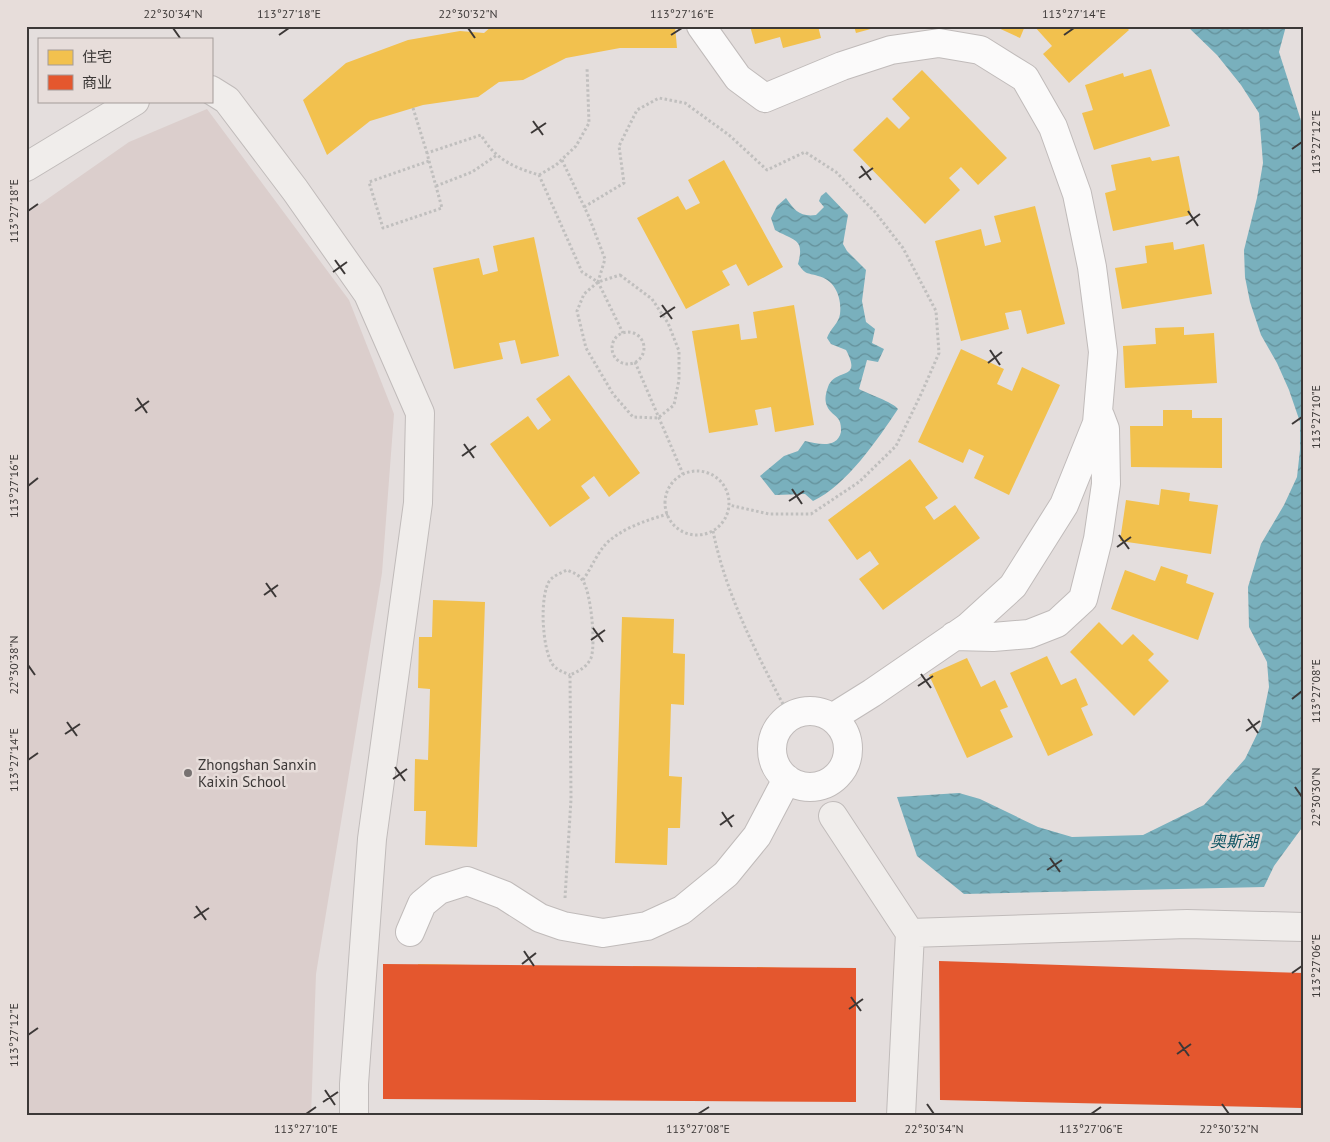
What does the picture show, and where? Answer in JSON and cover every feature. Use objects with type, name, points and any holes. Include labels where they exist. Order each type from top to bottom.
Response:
[{"type":"street","points":[[701,26],[738,78],[765,98],[842,66],[891,50],[938,43],[980,50],[1025,78],[1053,126],[1077,194],[1092,267],[1103,352],[1097,423],[1064,505],[1013,586],[968,627],[832,718]]},
{"type":"street","points":[[212,91],[227,100],[295,190],[368,294],[420,413],[418,503],[372,839],[354,1084],[354,1116]]},
{"type":"street","points":[[26,167],[133,102]]},
{"type":"street","points":[[954,636],[993,637],[1029,634],[1056,623],[1083,598],[1098,539],[1106,484],[1104,429],[1098,409]]},
{"type":"street","points":[[800,712],[822,713],[832,718],[841,727],[847,738],[847,757],[845,764],[838,774],[829,782],[817,787],[801,786],[787,779],[774,762],[772,752],[776,732],[782,723],[790,716],[800,712]]},
{"type":"street","points":[[410,932],[422,904],[439,890],[467,881],[504,894],[540,918],[563,926],[603,932],[647,926],[682,910],[726,874],[757,836],[787,779]]},
{"type":"street","points":[[817,787],[833,816],[910,933],[901,1116]]},
{"type":"street","points":[[910,933],[1187,924],[1304,927]]},
{"type":"path","points":[[427,153],[482,135],[497,155],[515,168],[539,175],[556,165],[576,146],[589,123],[587,67]]},
{"type":"path","points":[[584,206],[624,183],[619,146],[637,110],[659,98],[685,103],[729,136],[767,170],[805,152],[836,172],[875,212],[903,248],[936,311],[939,353],[922,392],[896,446],[859,482],[811,514],[769,514],[729,505]]},
{"type":"path","points":[[414,108],[427,153],[442,208],[382,228],[369,182],[429,161]]},
{"type":"path","points":[[436,186],[472,172],[497,155]]},
{"type":"path","points":[[562,160],[584,206],[605,259],[598,282]]},
{"type":"path","points":[[539,175],[582,272],[598,282],[623,333]]},
{"type":"path","points":[[620,275],[652,298],[668,323],[679,351],[680,380],[674,405],[658,418],[633,417],[613,394],[586,348],[577,311],[584,294],[598,282],[620,275]]},
{"type":"path","points":[[623,333],[634,333],[644,344],[642,355],[630,364],[620,362],[613,354],[612,349],[615,339],[623,333]]},
{"type":"path","points":[[635,362],[683,474]]},
{"type":"path","points":[[701,471],[719,479],[725,487],[729,505],[724,520],[713,531],[693,534],[684,532],[676,526],[668,514],[666,498],[675,480],[683,474],[701,471]]},
{"type":"path","points":[[583,580],[604,546],[624,532],[654,518],[668,514]]},
{"type":"path","points":[[713,531],[718,555],[754,648],[790,716]]},
{"type":"path","points":[[567,570],[578,574],[588,590],[592,645],[591,658],[584,668],[570,675],[560,671],[552,664],[548,654],[544,627],[545,593],[549,581],[567,570]]},
{"type":"path","points":[[563,926],[572,799],[570,675]]},
{"type":"shaded area","name":"Zhongshan Sanxin Kaixin School","points":[[207,109],[349,300],[394,414],[382,573],[316,974],[311,1116],[26,1116],[26,214],[129,142]]},
{"type":"water","name":"奥斯湖","points":[[1187,26],[1286,26],[1279,52],[1304,130],[1304,825],[1274,866],[1264,887],[964,894],[917,856],[897,797],[959,793],[980,799],[1038,827],[1072,837],[1143,835],[1204,805],[1245,759],[1261,726],[1269,687],[1267,662],[1249,627],[1248,587],[1261,544],[1284,505],[1297,477],[1300,450],[1300,422],[1277,363],[1261,335],[1250,302],[1245,277],[1244,250],[1257,198],[1263,163],[1259,113],[1241,85],[1217,55]]},
{"type":"water","points":[[826,192],[848,215],[843,244],[847,251],[866,270],[862,301],[866,322],[875,329],[872,343],[884,349],[878,362],[867,360],[859,389],[886,401],[898,409],[881,434],[849,473],[837,485],[813,501],[805,494],[775,495],[760,476],[784,456],[798,451],[805,441],[821,444],[831,443],[836,441],[841,432],[839,420],[828,408],[825,398],[831,381],[850,370],[851,366],[846,350],[831,344],[827,338],[839,317],[840,301],[836,290],[829,281],[807,273],[801,268],[798,264],[800,256],[799,245],[796,241],[775,230],[771,218],[777,206],[786,198],[798,212],[806,215],[816,215],[824,207],[819,201]]},
{"type":"building: 住宅","points":[[492,26],[675,26],[677,48],[620,48],[566,58],[523,80],[499,82],[478,97],[423,105],[370,121],[327,155],[303,100],[346,63],[408,40],[460,31],[484,33]]},
{"type":"building: 住宅","points":[[750,26],[818,26],[821,38],[783,48],[780,37],[755,44]]},
{"type":"building: 住宅","points":[[854,26],[878,26],[878,27],[856,33]]},
{"type":"building: 住宅","points":[[994,26],[1025,26],[1020,38]]},
{"type":"building: 住宅","points":[[1034,26],[1125,26],[1129,30],[1069,83],[1043,54],[1052,46]]},
{"type":"building: 住宅","points":[[1151,69],[1170,126],[1094,150],[1082,113],[1093,110],[1085,85],[1123,73],[1124,77]]},
{"type":"building: 住宅","points":[[922,70],[1007,158],[978,185],[961,167],[949,178],[960,190],[925,224],[853,150],[887,117],[899,129],[910,118],[892,99]]},
{"type":"building: 住宅","points":[[1179,156],[1191,215],[1113,231],[1105,193],[1116,190],[1111,165],[1150,157],[1152,161]]},
{"type":"building: 住宅","points":[[724,160],[783,267],[748,286],[736,264],[722,271],[730,285],[686,309],[637,218],[678,196],[686,210],[700,203],[688,180]]},
{"type":"building: 住宅","points":[[1035,206],[1065,324],[1027,334],[1021,310],[1005,313],[1009,329],[961,341],[935,241],[981,229],[985,246],[1001,242],[994,216]]},
{"type":"building: 住宅","points":[[534,237],[559,356],[521,364],[515,340],[499,343],[503,359],[454,369],[433,268],[479,258],[483,275],[498,271],[493,246]]},
{"type":"building: 住宅","points":[[1173,242],[1174,250],[1204,244],[1212,294],[1122,309],[1115,268],[1147,263],[1145,246]]},
{"type":"building: 住宅","points":[[794,305],[814,425],[775,432],[771,407],[755,410],[758,425],[709,433],[692,331],[739,324],[741,340],[757,338],[753,312]]},
{"type":"building: 住宅","points":[[1184,327],[1184,335],[1214,333],[1217,383],[1125,388],[1123,346],[1156,344],[1155,328]]},
{"type":"building: 住宅","points":[[961,349],[1004,369],[997,384],[1012,391],[1022,367],[1060,385],[1009,495],[974,478],[984,456],[969,449],[963,463],[918,442]]},
{"type":"building: 住宅","points":[[569,375],[640,473],[609,497],[594,476],[581,486],[590,498],[550,527],[490,444],[528,416],[538,430],[551,420],[536,399]]},
{"type":"building: 住宅","points":[[1163,410],[1192,410],[1192,418],[1222,418],[1222,468],[1131,467],[1130,426],[1163,426]]},
{"type":"building: 住宅","points":[[910,459],[938,498],[925,507],[934,520],[955,505],[980,538],[883,610],[859,579],[879,564],[870,551],[857,560],[828,520]]},
{"type":"building: 住宅","points":[[1161,489],[1190,493],[1189,501],[1218,505],[1211,554],[1120,541],[1126,500],[1159,505]]},
{"type":"building: 住宅","points":[[1161,566],[1188,575],[1186,583],[1214,593],[1198,640],[1111,609],[1125,570],[1155,581]]},
{"type":"building: 住宅","points":[[433,600],[485,602],[477,847],[425,845],[426,811],[414,811],[415,759],[428,760],[430,689],[418,688],[419,637],[432,637]]},
{"type":"building: 住宅","points":[[622,617],[674,619],[673,653],[685,654],[684,705],[671,704],[669,776],[682,777],[680,828],[668,828],[667,865],[615,863]]},
{"type":"building: 住宅","points":[[1099,622],[1122,645],[1133,634],[1154,654],[1148,660],[1169,681],[1134,716],[1070,652]]},
{"type":"building: 住宅","points":[[1047,656],[1061,685],[1076,678],[1088,705],[1081,708],[1093,735],[1048,756],[1010,673]]},
{"type":"building: 住宅","points":[[967,658],[981,687],[995,680],[1008,707],[1000,710],[1013,737],[967,758],[929,675]]},
{"type":"building: 住宅","points":[[418,964],[474,965],[474,990],[498,990],[498,966],[538,966],[538,1012],[507,1012],[507,1028],[542,1029],[541,1079],[489,1078],[489,1066],[478,1066],[479,1080],[428,1079],[429,1028],[461,1028],[461,1016],[418,1015]]},
{"type":"building: 住宅","points":[[556,966],[614,966],[614,990],[633,991],[633,966],[744,968],[744,988],[757,988],[757,967],[814,969],[813,1003],[771,1002],[771,1018],[805,1019],[804,1076],[752,1075],[753,1063],[743,1063],[743,1075],[696,1074],[697,1021],[733,1021],[733,1009],[692,1008],[692,1013],[640,1012],[641,1029],[676,1030],[676,1079],[625,1078],[625,1066],[614,1066],[614,1078],[567,1078],[567,1026],[594,1026],[594,1014],[555,1014]]},
{"type":"building: 住宅","points":[[978,966],[1038,968],[1037,990],[1055,990],[1056,966],[1115,968],[1115,971],[1166,972],[1166,992],[1178,993],[1179,972],[1236,974],[1235,1008],[1193,1007],[1192,1023],[1226,1024],[1225,1081],[1173,1080],[1173,1067],[1164,1067],[1163,1080],[1117,1078],[1118,1024],[1154,1025],[1154,1013],[1114,1012],[1114,1014],[1062,1012],[1062,1029],[1097,1030],[1096,1079],[1045,1077],[1045,1065],[1034,1065],[1034,1077],[987,1076],[988,1024],[1016,1025],[1016,1013],[977,1012]]},
{"type":"building: 商业","points":[[939,961],[1304,973],[1302,1108],[940,1100]]},
{"type":"building: 商业","points":[[383,964],[856,968],[856,1102],[383,1099]]},
{"type":"place","name":"Zhongshan Sanxin Kaixin School","points":[[188,773]]}]
